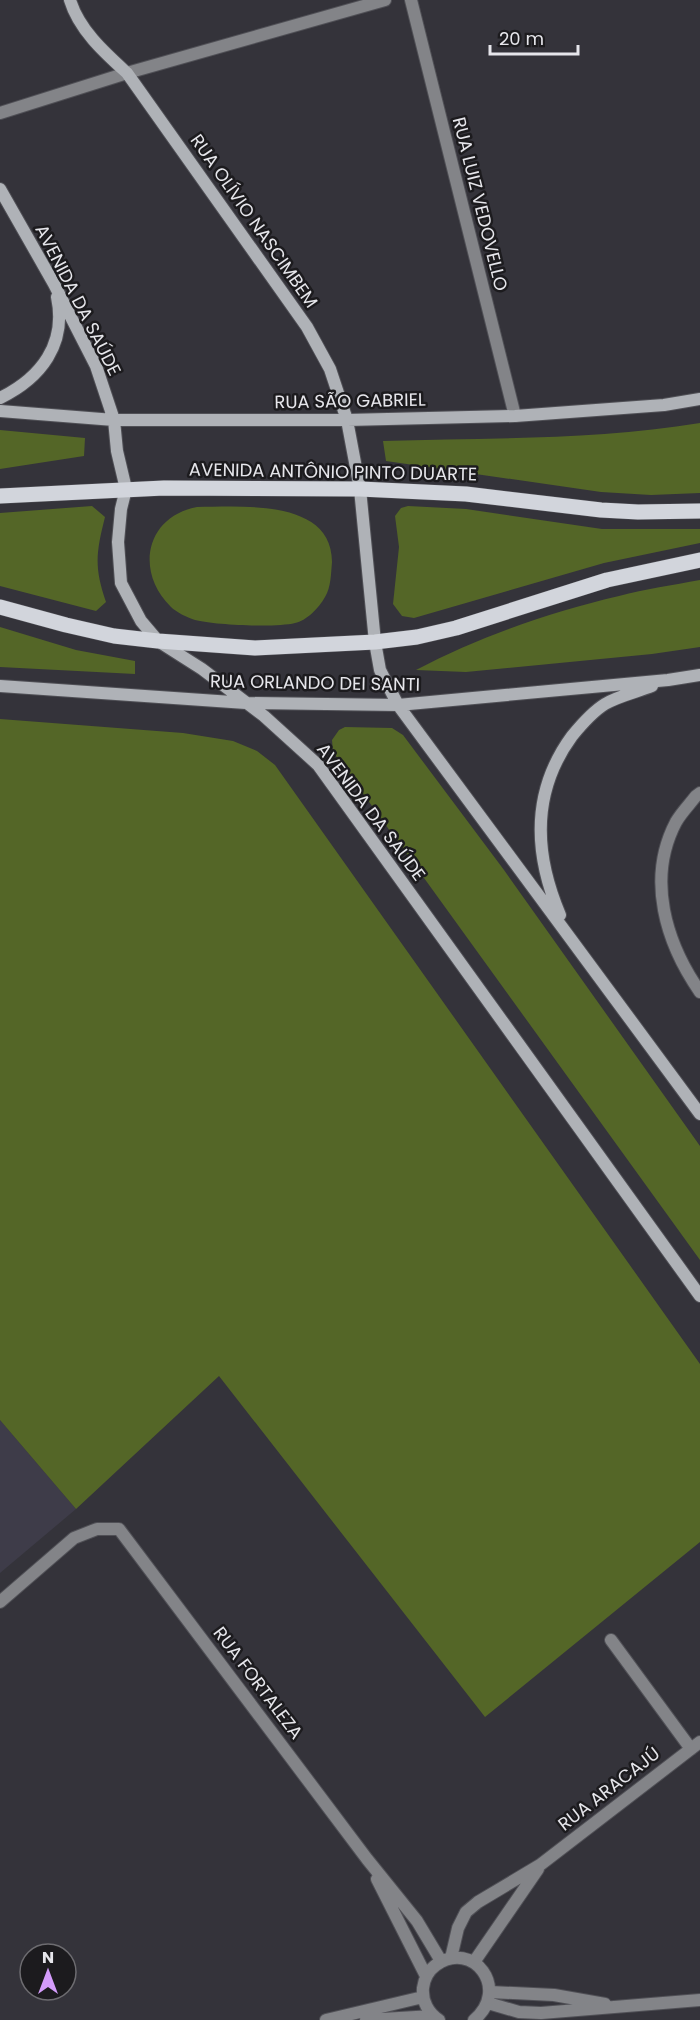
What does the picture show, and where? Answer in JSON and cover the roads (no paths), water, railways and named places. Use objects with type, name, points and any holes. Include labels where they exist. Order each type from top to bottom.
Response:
[{"type":"main road","name":"RUA OLÍVIO NASCIMBEM","points":[[70,0],[72,7],[97,45],[128,73],[307,327],[330,369],[347,420],[360,489]]},
{"type":"main road","name":"AVENIDA DA SAÚDE","points":[[0,189],[54,284],[96,366],[114,420],[117,451],[126,489],[121,509],[118,542],[121,583],[141,621],[158,640],[202,669],[246,703],[293,741],[318,765],[700,1296]]},
{"type":"main road","points":[[0,398],[20,388],[31,379],[44,364],[54,346],[59,323],[59,308],[54,284]]},
{"type":"main road","name":"RUA SÃO GABRIEL","points":[[0,411],[114,420],[347,420],[515,416],[664,405],[700,399]]},
{"type":"main road","name":"AVENIDA ANTÔNIO PINTO DUARTE","points":[[0,496],[126,489],[360,489],[466,494],[601,510],[638,512],[700,510]]},
{"type":"main road","points":[[360,489],[375,642],[382,675],[398,705],[700,1114]]},
{"type":"main road","points":[[0,607],[114,636],[255,648],[375,642],[417,637],[456,628],[607,580],[700,560]]},
{"type":"main road","name":"RUA ORLANDO DEI SANTI","points":[[0,686],[246,703],[398,705],[668,680],[700,675]]},
{"type":"main road","points":[[567,933],[549,890],[541,852],[541,808],[549,777],[563,749],[581,724],[605,704],[668,680]]},
{"type":"street","points":[[0,113],[128,73],[385,0]]},
{"type":"street","name":"RUA LUIZ VEDOVELLO","points":[[411,0],[515,416]]},
{"type":"street","points":[[700,793],[676,822],[665,853],[662,887],[664,919],[676,952],[700,992]]},
{"type":"street","name":"RUA FORTALEZA","points":[[0,1602],[74,1538],[97,1529],[119,1529],[367,1859],[446,1960]]},
{"type":"street","points":[[611,1640],[695,1745]]},
{"type":"street","name":"RUA ARACAJÚ","points":[[446,1960],[466,1912],[478,1902],[540,1865],[695,1745]]},
{"type":"street","name":"RUA FORTALEZA","points":[[367,1859],[426,1976]]},
{"type":"street","name":"RUA ARACAJÚ","points":[[474,1962],[540,1865]]},
{"type":"street","points":[[436,2018],[426,2008],[423,1986],[432,1968],[446,1960],[463,1958],[474,1962],[482,1970],[488,1980],[484,2010]]},
{"type":"street","points":[[484,2010],[554,1995],[621,2007]]},
{"type":"street","points":[[326,2020],[423,1997]]},
{"type":"street","points":[[484,2010],[541,2013],[700,2000]]},
{"type":"street","points":[[366,2020],[436,2018]]}]
